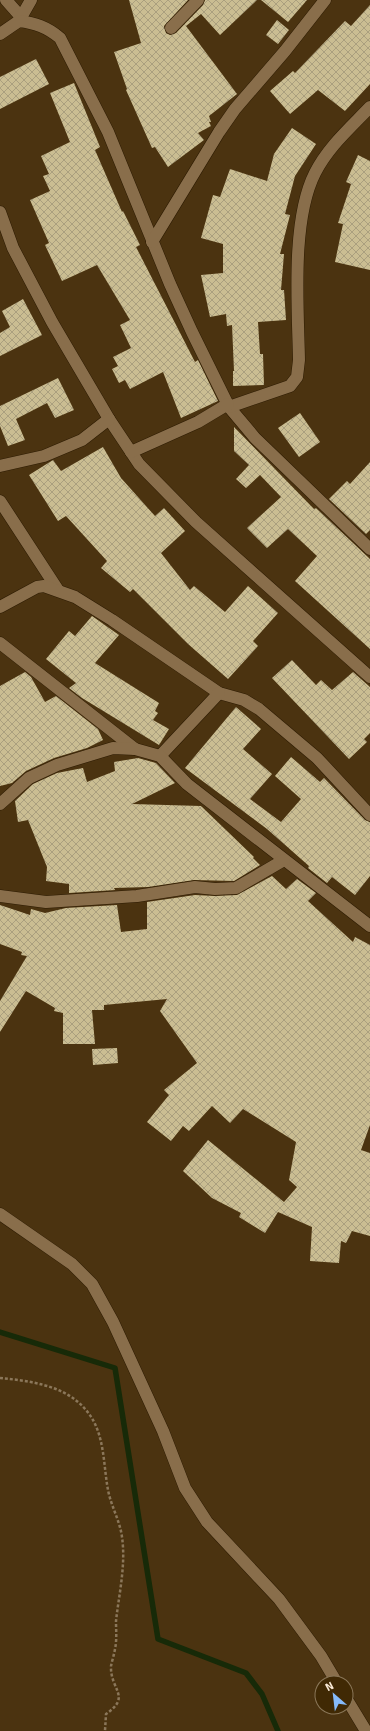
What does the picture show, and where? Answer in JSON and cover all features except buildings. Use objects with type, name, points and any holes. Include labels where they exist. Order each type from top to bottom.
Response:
[{"type":"street","points":[[6,0],[20,19],[35,23],[51,30],[60,38],[108,132],[152,242],[192,332],[229,405],[239,420],[266,449],[370,549]]},
{"type":"street","points":[[0,34],[20,19],[31,0]]},
{"type":"street","points":[[171,28],[198,0]]},
{"type":"street","points":[[152,242],[231,114],[285,51],[325,0]]},
{"type":"street","points":[[131,452],[198,422],[229,405],[290,386],[296,377],[299,360],[299,246],[303,206],[308,188],[315,172],[331,147],[370,107]]},
{"type":"street","points":[[0,212],[13,248],[52,322],[131,452],[153,479],[196,522],[370,677]]},
{"type":"street","points":[[0,466],[44,456],[82,440],[110,419]]},
{"type":"street","points":[[0,501],[58,590]]},
{"type":"street","points":[[0,607],[37,587],[44,586],[75,597],[112,620],[219,693],[244,700],[272,719],[317,758],[370,815]]},
{"type":"street","points":[[0,644],[135,749]]},
{"type":"street","points":[[160,756],[219,693]]},
{"type":"street","points":[[0,804],[29,778],[57,765],[113,748],[135,749],[160,756],[187,784],[370,926]]},
{"type":"street","points":[[0,896],[46,902],[137,896],[195,887],[229,889],[236,888],[284,860]]},
{"type":"street","points":[[0,1214],[72,1264],[92,1284],[113,1322],[160,1424],[185,1488],[207,1522],[279,1599],[321,1656],[332,1675]]},
{"type":"street","points":[[354,1711],[366,1731]]},
{"type":"path","points":[[0,1378],[47,1386],[69,1394],[86,1409],[96,1424],[103,1447],[108,1491],[122,1536],[122,1579],[116,1622],[115,1648],[111,1667],[119,1700],[116,1707],[106,1714],[105,1731]]},
{"type":"waterway","points":[[0,1332],[115,1368],[158,1639],[246,1673],[262,1694],[278,1731]]}]
